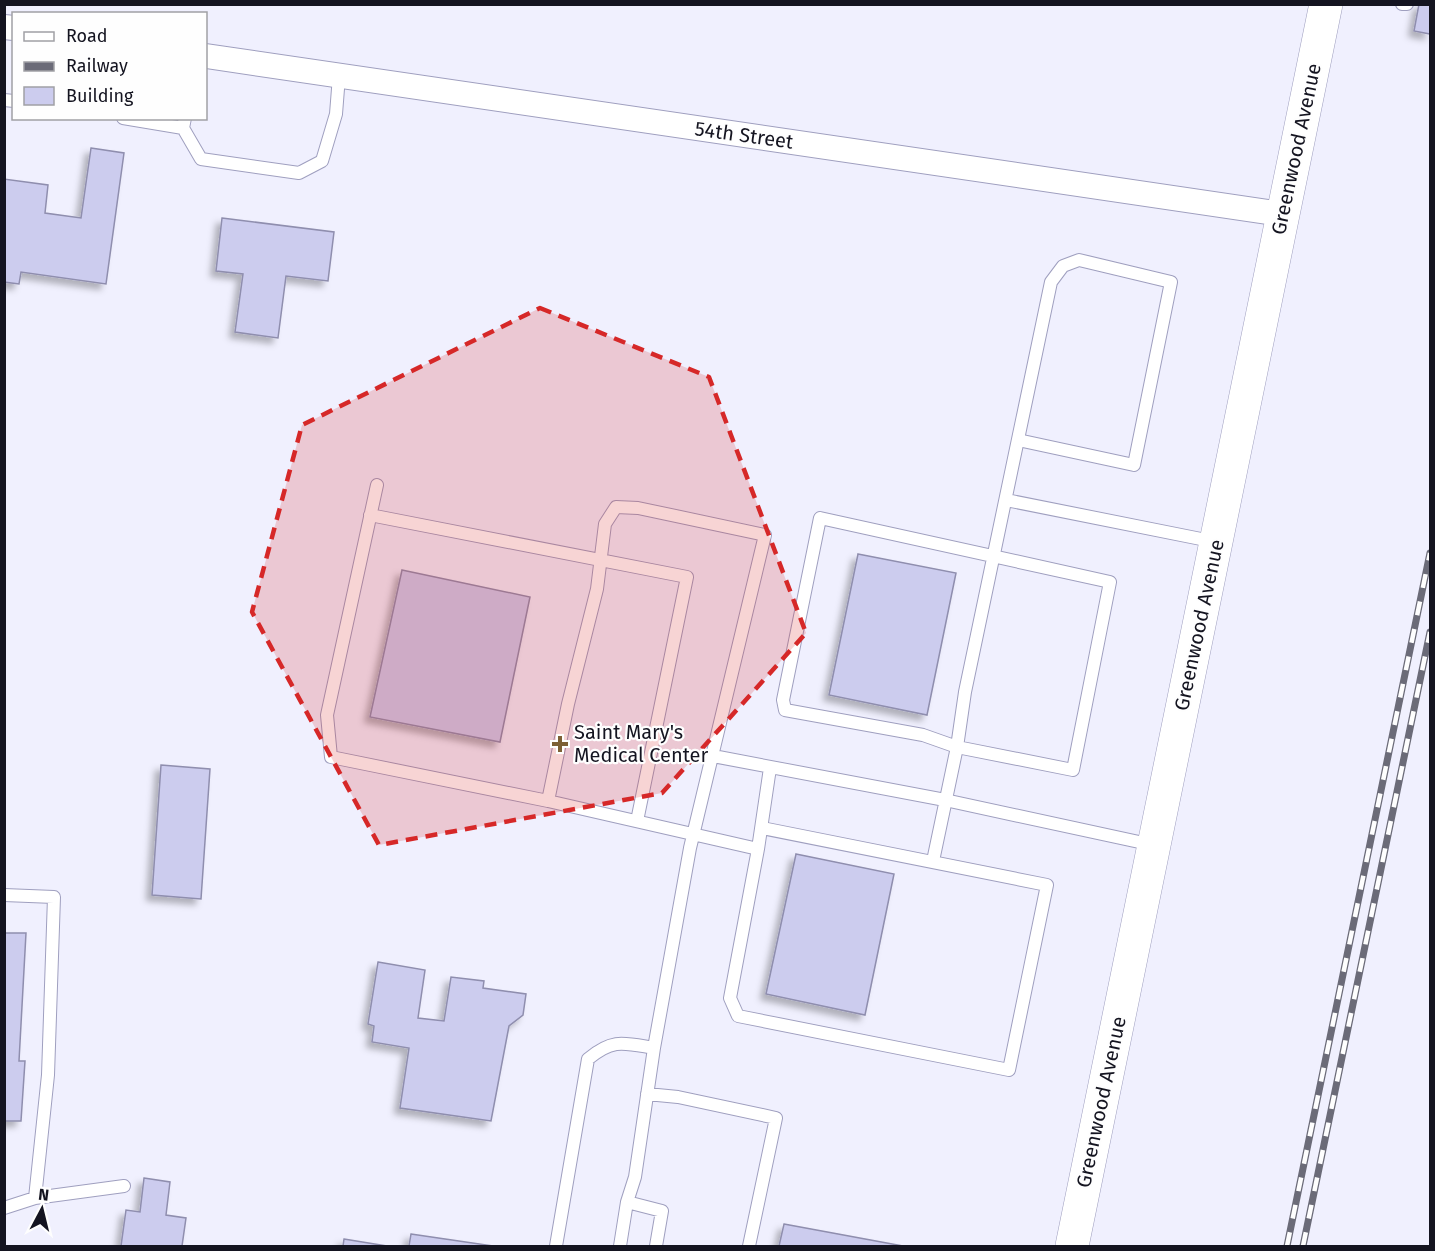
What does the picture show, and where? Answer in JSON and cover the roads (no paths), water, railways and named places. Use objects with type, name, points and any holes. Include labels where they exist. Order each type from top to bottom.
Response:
[{"type":"main road","name":"Greenwood Avenue","points":[[1072,1246],[1326,4]]},
{"type":"street","name":"54th Street","points":[[207,56],[1282,214]]},
{"type":"lane","points":[[147,120],[184,123],[201,159],[299,173],[322,161],[336,114],[339,76]]},
{"type":"lane","points":[[933,861],[957,747],[965,692],[1051,282],[1063,266],[1078,260],[1171,282],[1134,465],[1018,440]]},
{"type":"lane","points":[[376,485],[327,715],[331,757],[548,801],[759,849]]},
{"type":"lane","points":[[1006,500],[1216,542]]},
{"type":"lane","points":[[548,801],[568,704],[597,589],[605,524],[616,507],[638,508],[765,535],[694,833],[654,1048],[635,1177],[627,1202],[620,1246]]},
{"type":"lane","points":[[370,515],[687,577],[637,821]]},
{"type":"lane","points":[[820,518],[1110,582],[1073,770],[957,747],[923,735],[785,710],[783,700],[820,518]]},
{"type":"lane","points":[[713,756],[945,800],[1154,845]]},
{"type":"lane","points":[[762,828],[1047,885],[1009,1070],[738,1016],[730,998],[759,849],[770,768]]},
{"type":"lane","points":[[4,895],[54,897],[48,1075],[35,1198]]},
{"type":"lane","points":[[556,1246],[588,1059],[603,1046],[623,1043],[654,1048]]},
{"type":"lane","points":[[647,1094],[678,1097],[776,1118],[749,1246]]},
{"type":"lane","points":[[4,1208],[35,1198],[124,1186]]},
{"type":"lane","points":[[627,1202],[662,1211],[656,1246]]},
{"type":"railway","points":[[1287,1246],[1430,553]]},
{"type":"railway","points":[[1303,1246],[1430,632]]},
{"type":"place","name":"Saint Mary's Medical Center","points":[[560,744]]}]
